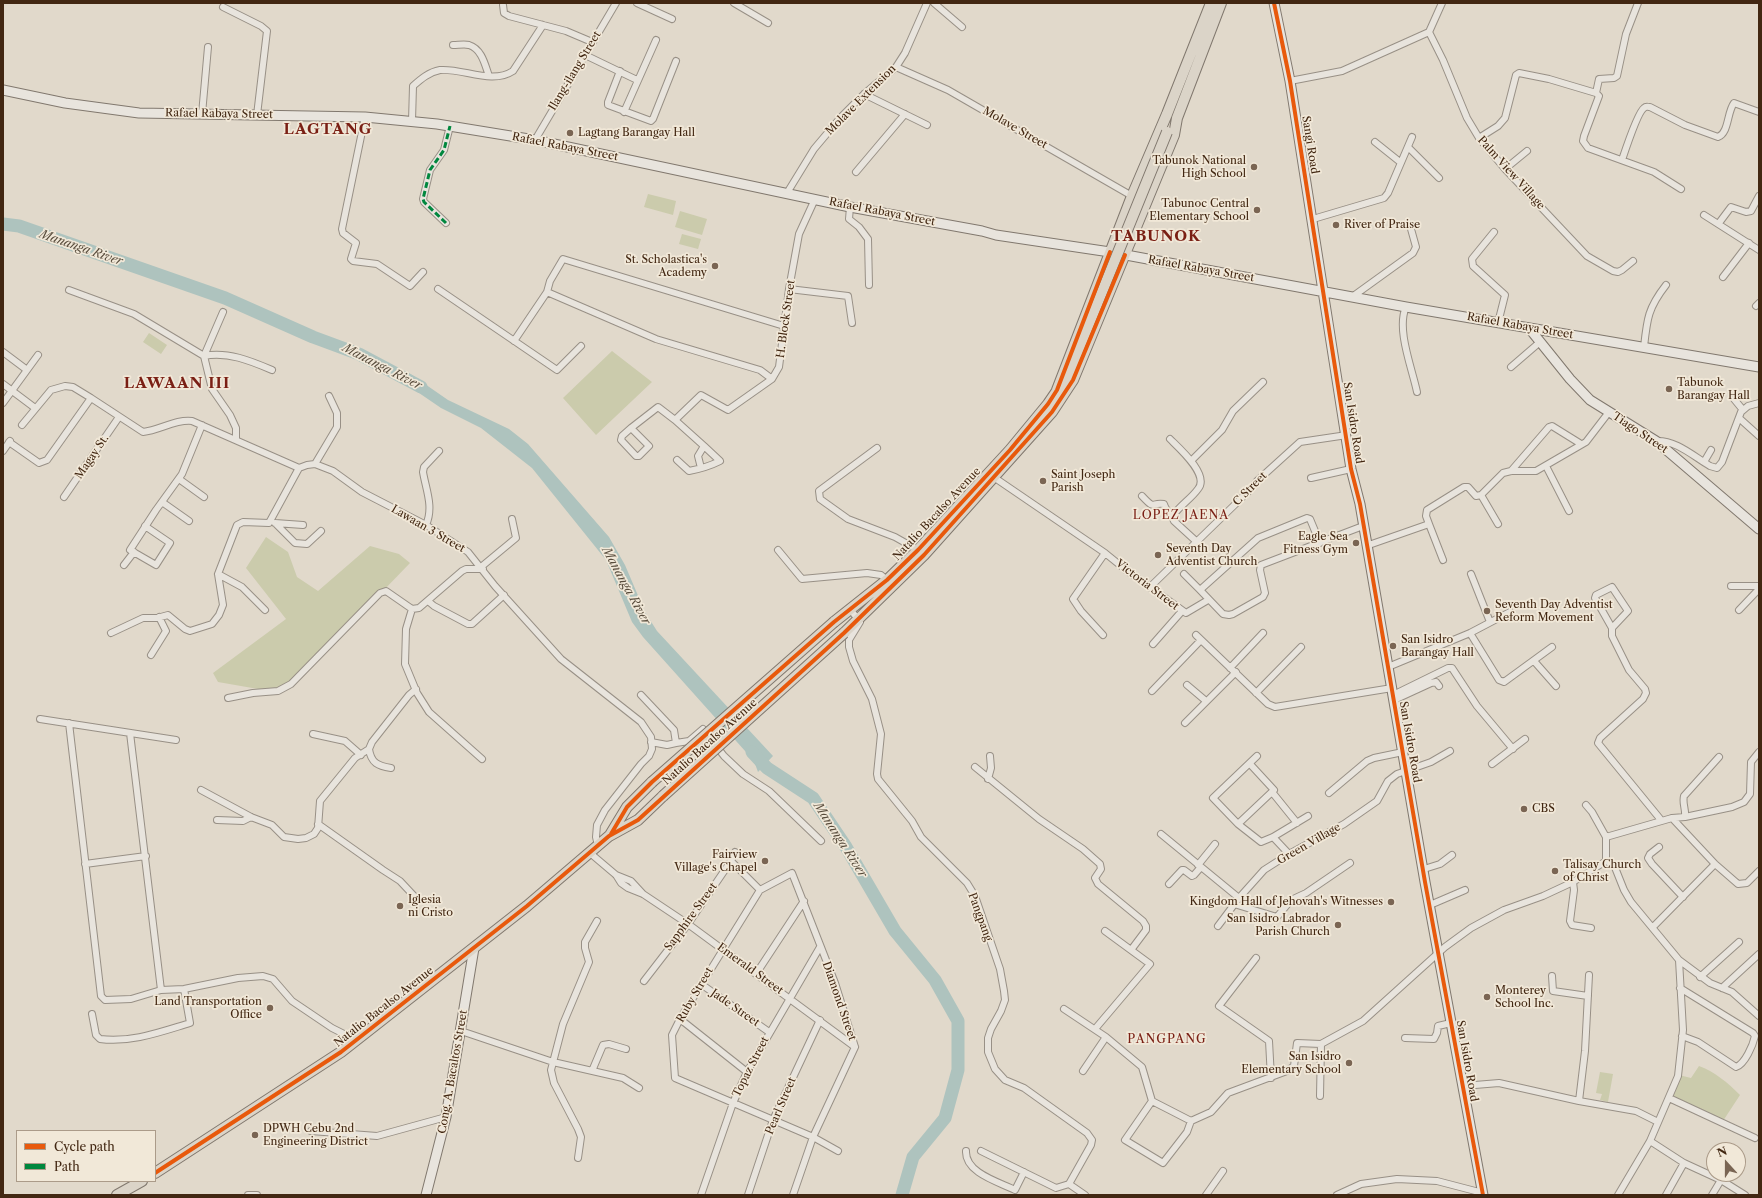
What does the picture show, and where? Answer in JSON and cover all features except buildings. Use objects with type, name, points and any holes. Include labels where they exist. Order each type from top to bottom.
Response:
[{"type":"main road","name":"Natalio Bacalso Avenue","points":[[1060,393],[1110,252],[1211,3]]},
{"type":"main road","name":"Natalio Bacalso Avenue","points":[[610,836],[627,807],[652,782],[834,622],[886,580],[918,550],[1010,450],[1048,404],[1073,380],[1174,135],[1177,118],[1221,3]]},
{"type":"main road","name":"Sangi Road","points":[[1274,3],[1290,81],[1313,219],[1323,292]]},
{"type":"main road","name":"Rafael Rabaya Street","points":[[3,90],[64,103],[140,113],[365,117],[412,120],[535,140],[850,207],[982,231],[996,235],[1110,252],[1406,307],[1759,366]]},
{"type":"main road","name":"Natalio Bacalso Avenue","points":[[1167,114],[1167,132]]},
{"type":"main road","name":"Natalio Bacalso Avenue","points":[[156,1173],[278,1092],[305,1076],[356,1040],[527,906],[610,836],[638,820],[844,633],[924,555],[995,478],[1052,412],[1167,132],[1177,118]]},
{"type":"main road","name":"San Isidro Road","points":[[1323,292],[1347,435],[1351,469],[1360,504],[1366,546],[1451,1023],[1483,1194]]},
{"type":"main road","name":"Tiago Street","points":[[1529,328],[1570,379],[1590,400],[1656,441],[1758,528]]},
{"type":"main road","name":"Cong. A. Bacaltos Street","points":[[426,1195],[446,1117],[474,948]]},
{"type":"main road","points":[[117,1195],[140,1182]]},
{"type":"street","name":"Ilang-ilang Street","points":[[535,140],[616,3]]},
{"type":"street","points":[[637,3],[672,18]]},
{"type":"street","points":[[734,3],[768,23]]},
{"type":"street","name":"Molave Extension","points":[[787,193],[814,150],[841,117],[864,94],[896,67],[927,3]]},
{"type":"street","points":[[934,3],[962,27]]},
{"type":"street","points":[[1290,81],[1342,71],[1429,32],[1442,3]]},
{"type":"street","points":[[1638,3],[1626,34],[1617,76],[1614,78],[1599,79],[1596,93],[1599,98],[1584,136],[1584,144],[1588,148],[1654,172],[1681,189]]},
{"type":"street","points":[[503,5],[504,13],[509,16],[566,31],[592,42]]},
{"type":"street","points":[[223,7],[261,26],[267,31],[257,115]]},
{"type":"street","points":[[412,120],[413,86],[425,76],[439,70],[463,71],[489,76],[501,76],[513,72],[544,25]]},
{"type":"street","name":"Palm View Village","points":[[1429,32],[1443,60],[1467,118],[1479,138],[1505,169],[1587,256],[1613,271],[1618,272],[1633,261]]},
{"type":"street","points":[[624,112],[656,40]]},
{"type":"street","points":[[453,45],[469,45],[476,49],[483,58],[489,76]]},
{"type":"street","points":[[202,114],[208,47]]},
{"type":"street","points":[[585,55],[637,80]]},
{"type":"street","points":[[620,71],[608,105],[612,108],[648,121],[654,118],[676,61]]},
{"type":"street","name":"Molave Street","points":[[896,67],[948,90],[1132,196]]},
{"type":"street","points":[[1479,138],[1502,123],[1505,118],[1516,75],[1519,73],[1549,79],[1596,93]]},
{"type":"street","points":[[864,94],[927,125]]},
{"type":"street","points":[[1622,160],[1637,119],[1642,109],[1645,107],[1650,107],[1686,125],[1718,137],[1721,136],[1724,131],[1730,108],[1734,103],[1759,112]]},
{"type":"street","points":[[856,172],[905,114]]},
{"type":"street","points":[[365,117],[342,229],[343,233],[356,243],[351,259],[353,261],[377,264],[410,286],[423,272]]},
{"type":"street","points":[[446,223],[424,202],[423,199],[430,170],[444,150],[450,126]]},
{"type":"street","points":[[1313,219],[1384,198],[1388,193],[1412,137]]},
{"type":"street","points":[[1375,142],[1400,162]]},
{"type":"street","points":[[1408,146],[1439,178]]},
{"type":"street","points":[[1505,169],[1527,151]]},
{"type":"street","points":[[1719,223],[1731,207],[1746,212],[1751,211],[1759,196]]},
{"type":"street","name":"H. Block Street","points":[[772,379],[779,367],[798,234],[815,199]]},
{"type":"street","points":[[850,207],[849,219],[859,227],[868,239],[869,285]]},
{"type":"street","points":[[1704,215],[1719,223],[1759,250]]},
{"type":"street","points":[[1352,297],[1413,253],[1416,247],[1411,228]]},
{"type":"street","points":[[1494,232],[1472,260],[1472,263],[1473,266],[1505,295],[1498,323]]},
{"type":"street","points":[[1723,277],[1749,243]]},
{"type":"street","points":[[514,341],[547,292],[550,280],[563,259],[784,326]]},
{"type":"street","points":[[1644,347],[1650,311],[1655,300],[1666,285]]},
{"type":"street","points":[[438,289],[557,370],[581,346]]},
{"type":"street","points":[[789,289],[848,296],[852,323]]},
{"type":"street","points":[[69,290],[134,314],[204,356],[223,355],[246,359],[272,370]]},
{"type":"street","points":[[547,292],[656,339],[760,370],[772,379],[728,410],[701,395],[675,420]]},
{"type":"street","points":[[1406,307],[1404,312],[1403,334],[1417,392]]},
{"type":"street","points":[[223,312],[204,356],[212,389],[236,428],[236,439]]},
{"type":"street","points":[[1511,367],[1540,342]]},
{"type":"street","points":[[3,352],[27,370]]},
{"type":"street","points":[[3,403],[38,355]]},
{"type":"street","points":[[1192,460],[1222,430],[1233,410],[1264,382]]},
{"type":"street","points":[[3,384],[36,408]]},
{"type":"street","points":[[22,425],[51,390],[60,386],[72,387],[142,432],[155,431],[183,420],[192,420],[299,468]]},
{"type":"street","points":[[269,523],[299,468],[315,464],[337,427],[336,413],[329,396]]},
{"type":"street","points":[[3,451],[10,441],[39,463],[47,460],[91,398]]},
{"type":"street","points":[[1734,399],[1743,410]]},
{"type":"street","points":[[1656,441],[1673,443],[1714,468],[1720,466],[1730,444],[1738,418],[1743,410],[1748,406],[1759,403]]},
{"type":"street","points":[[631,428],[649,446],[638,456],[636,456],[621,440],[622,436],[631,428],[658,408],[675,420],[720,461],[689,471],[677,460]]},
{"type":"street","points":[[1443,560],[1426,516],[1427,510],[1464,487],[1468,487],[1476,496],[1481,495],[1503,473],[1511,471],[1536,471],[1546,466],[1588,440],[1609,412]]},
{"type":"street","name":"Magay St.","points":[[64,497],[119,417]]},
{"type":"street","points":[[1738,418],[1759,436]]},
{"type":"street","points":[[145,526],[170,543],[156,565],[130,550],[145,526],[179,479],[202,425]]},
{"type":"street","points":[[1511,471],[1548,427],[1552,426],[1581,444]]},
{"type":"street","name":"C Street","points":[[1150,587],[1253,488],[1257,481],[1300,442],[1347,435]]},
{"type":"street","points":[[1170,439],[1192,460],[1200,478],[1200,486],[1173,516]]},
{"type":"street","points":[[701,468],[698,456],[704,446]]},
{"type":"street","points":[[877,448],[819,491],[820,499],[848,519],[895,537],[918,550]]},
{"type":"street","points":[[1704,462],[1711,450]]},
{"type":"street","points":[[426,525],[430,508],[423,472],[424,467],[439,451]]},
{"type":"street","name":"Lawaan 3 Street","points":[[315,464],[333,471],[362,492],[426,525],[468,552],[495,586],[561,659],[641,722],[651,737],[651,742]]},
{"type":"street","points":[[1546,466],[1569,511]]},
{"type":"street","points":[[1311,478],[1351,469]]},
{"type":"street","name":"Victoria Street","points":[[995,478],[1105,553],[1186,614],[1208,600]]},
{"type":"street","points":[[179,479],[204,497]]},
{"type":"street","points":[[1481,495],[1498,524]]},
{"type":"street","points":[[1142,496],[1150,505],[1154,506],[1164,504],[1168,513],[1173,516],[1174,521],[1197,542]]},
{"type":"street","points":[[162,502],[189,521]]},
{"type":"street","points":[[1200,590],[1263,535],[1307,518],[1310,519],[1320,542]]},
{"type":"street","points":[[228,698],[253,693],[278,691],[291,684],[380,593],[386,591],[412,609],[419,608],[462,571],[466,569],[482,568],[516,538],[512,519]]},
{"type":"street","points":[[111,633],[143,618],[168,615],[185,629],[190,631],[212,624],[219,615],[223,605],[218,574],[237,525],[243,522],[303,525]]},
{"type":"street","points":[[276,524],[295,543],[307,544],[321,531]]},
{"type":"street","points":[[1366,546],[1429,524]]},
{"type":"street","points":[[1184,574],[1208,600],[1224,614],[1233,614],[1263,597],[1265,593],[1260,570],[1261,565],[1363,526]]},
{"type":"street","points":[[778,550],[802,579],[867,573],[881,575],[886,580]]},
{"type":"street","points":[[124,565],[134,552]]},
{"type":"street","points":[[1103,635],[1081,611],[1073,599],[1105,553]]},
{"type":"street","points":[[218,574],[242,587],[265,610]]},
{"type":"street","points":[[1471,574],[1490,622]]},
{"type":"street","points":[[1731,586],[1759,588]]},
{"type":"street","points":[[1612,628],[1628,611],[1612,587],[1595,598],[1612,628],[1612,636],[1629,670],[1645,689],[1646,693],[1642,699],[1600,738],[1598,743],[1661,820]]},
{"type":"street","points":[[1739,610],[1759,588]]},
{"type":"street","points":[[428,601],[461,621],[472,624],[504,595]]},
{"type":"street","points":[[412,609],[406,630],[405,664],[416,689],[429,712],[482,759]]},
{"type":"street","points":[[850,609],[858,618]]},
{"type":"street","points":[[1153,644],[1182,611]]},
{"type":"street","points":[[1388,667],[1470,633],[1510,612]]},
{"type":"street","points":[[151,655],[166,631],[160,617]]},
{"type":"street","name":"Pangpang","points":[[858,618],[860,623],[849,640],[849,647],[853,661],[872,699],[881,734],[877,774],[878,779],[912,821],[921,837],[967,883],[974,896],[1000,969],[1004,991],[1005,1000],[988,1038],[988,1052],[994,1069],[1005,1080],[1024,1088],[1088,1133],[1092,1140],[1091,1145],[1069,1184]]},
{"type":"street","points":[[1185,723],[1233,670],[1263,632]]},
{"type":"street","points":[[1470,633],[1501,682],[1507,680],[1552,647]]},
{"type":"street","points":[[1196,635],[1268,704],[1275,706],[1393,694],[1436,682],[1439,686]]},
{"type":"street","points":[[1152,691],[1201,640]]},
{"type":"street","points":[[1256,693],[1301,647]]},
{"type":"street","points":[[1534,661],[1556,686]]},
{"type":"street","points":[[1393,694],[1448,668],[1452,668],[1477,706],[1513,749]]},
{"type":"street","points":[[1187,685],[1206,700]]},
{"type":"street","points":[[201,790],[251,818],[272,825],[284,837],[290,839],[309,837],[314,834],[318,828],[320,801],[355,758],[362,755],[369,749],[372,742],[409,695],[416,689]]},
{"type":"street","points":[[641,695],[674,730],[676,743]]},
{"type":"street","points":[[40,719],[176,740]]},
{"type":"street","points":[[68,723],[91,924],[101,996],[105,1000],[131,1000],[161,990],[263,976],[274,979],[292,1002],[332,1028],[356,1040]]},
{"type":"street","points":[[594,850],[597,825],[605,810],[649,756],[652,749],[651,742],[667,745],[689,741],[703,729],[716,746],[743,774],[769,791],[822,841]]},
{"type":"street","points":[[130,733],[161,990]]},
{"type":"street","points":[[313,734],[345,742],[362,755]]},
{"type":"street","points":[[1492,764],[1525,739]]},
{"type":"street","points":[[369,749],[370,755],[374,762],[379,766],[391,768]]},
{"type":"street","name":"Green Village","points":[[1218,926],[1234,904],[1264,870],[1289,854],[1344,824],[1377,801],[1388,781],[1397,774],[1431,762],[1450,751]]},
{"type":"street","points":[[1329,793],[1367,761],[1374,758],[1403,752]]},
{"type":"street","points":[[1606,836],[1661,820],[1685,817],[1732,807],[1744,802],[1750,794],[1751,762],[1759,752]]},
{"type":"street","points":[[988,779],[991,768],[990,756]]},
{"type":"street","points":[[1257,756],[1213,798],[1238,824],[1261,842],[1273,837],[1308,816]]},
{"type":"street","points":[[1685,817],[1686,812],[1683,801],[1684,796],[1719,757]]},
{"type":"street","points":[[1250,764],[1274,790],[1272,792],[1297,823]]},
{"type":"street","points":[[975,768],[1039,819],[1083,849],[1100,864],[1101,869],[1096,878],[1098,884],[1143,921],[1146,926],[1146,930],[1131,950]]},
{"type":"street","points":[[1238,824],[1272,792]]},
{"type":"street","points":[[1586,805],[1592,812],[1606,836],[1606,860]]},
{"type":"street","points":[[217,820],[243,821],[251,818]]},
{"type":"street","points":[[1672,818],[1714,864],[1738,884],[1747,882],[1759,871]]},
{"type":"street","points":[[318,824],[383,870],[391,874],[415,896]]},
{"type":"street","points":[[1161,834],[1239,898]]},
{"type":"street","points":[[1273,837],[1289,854]]},
{"type":"street","points":[[1169,884],[1182,870],[1192,876],[1194,875],[1215,844]]},
{"type":"street","points":[[1659,847],[1650,854],[1648,858],[1683,897]]},
{"type":"street","name":"Emerald Street","points":[[594,850],[616,875],[631,881],[643,894],[688,924],[855,1047]]},
{"type":"street","name":"Sapphire Street","points":[[644,981],[688,924],[731,861],[735,852]]},
{"type":"street","points":[[1424,869],[1440,864],[1452,855]]},
{"type":"street","points":[[85,864],[146,856]]},
{"type":"street","points":[[1152,1101],[1125,1140],[1163,1163],[1187,1132],[1191,1121],[1212,1112],[1228,1093],[1287,1072],[1294,1066],[1297,1043],[1321,1044],[1363,1021],[1439,955],[1445,947],[1465,933],[1504,910],[1542,896],[1573,882],[1606,860]]},
{"type":"street","points":[[1606,860],[1614,865],[1624,890],[1631,902],[1679,960],[1700,977],[1737,996],[1759,1016]]},
{"type":"street","points":[[731,861],[760,890]]},
{"type":"street","points":[[1234,904],[1277,917],[1291,900],[1306,893],[1350,863]]},
{"type":"street","points":[[1653,927],[1714,864]]},
{"type":"street","name":"Ruby Street","points":[[733,1103],[675,1078],[672,1035],[722,949],[760,890],[792,872]]},
{"type":"street","name":"Diamond Street","points":[[792,872],[835,983],[855,1047],[813,1138],[793,1195]]},
{"type":"street","points":[[1573,882],[1574,890],[1570,921],[1572,925],[1576,927],[1591,928]]},
{"type":"street","points":[[1430,905],[1465,890]]},
{"type":"street","points":[[756,974],[804,901]]},
{"type":"street","points":[[578,1158],[580,1135],[554,1083],[551,1073],[563,1024],[589,962],[584,948],[585,942],[597,920]]},
{"type":"street","points":[[1094,1029],[1150,964],[1105,930]]},
{"type":"street","points":[[1700,977],[1738,942]]},
{"type":"street","name":"Topaz Street","points":[[701,1195],[733,1103],[747,1072],[820,947]]},
{"type":"street","points":[[1722,988],[1759,954]]},
{"type":"street","points":[[1256,958],[1218,1006],[1269,1041],[1271,1078]]},
{"type":"street","points":[[1618,1195],[1650,1142],[1678,1076],[1682,1036],[1679,960]]},
{"type":"street","points":[[1579,1101],[1585,1051],[1589,975]]},
{"type":"street","points":[[1552,976],[1553,991],[1588,996]]},
{"type":"street","name":"Jade Street","points":[[701,984],[769,1032]]},
{"type":"street","points":[[92,1014],[96,1035],[100,1040],[114,1041],[150,1036],[190,1023],[184,988]]},
{"type":"street","points":[[1680,988],[1753,1032],[1755,1036],[1742,1064],[1736,1067],[1698,1042],[1682,1036]]},
{"type":"street","points":[[1064,1009],[1106,1037],[1142,1067],[1152,1101],[1191,1121]]},
{"type":"street","points":[[680,1019],[747,1072]]},
{"type":"street","name":"Pearl Street","points":[[748,1195],[773,1120],[820,1020]]},
{"type":"street","points":[[1406,1038],[1434,1039],[1438,1026],[1451,1023]]},
{"type":"street","points":[[460,1031],[553,1062],[625,1079],[639,1088]]},
{"type":"street","points":[[1083,1071],[1106,1037]]},
{"type":"street","points":[[592,1071],[603,1045],[609,1044],[626,1048]]},
{"type":"street","points":[[1320,1096],[1321,1044]]},
{"type":"street","points":[[1463,1086],[1499,1083],[1579,1101],[1636,1111],[1658,1122]]},
{"type":"street","points":[[1669,1098],[1754,1138]]},
{"type":"street","points":[[733,1103],[813,1138],[838,1151]]},
{"type":"street","points":[[311,1131],[377,1136],[446,1117]]},
{"type":"street","points":[[1650,1142],[1684,1163],[1706,1173]]},
{"type":"street","points":[[966,1151],[966,1157],[969,1165],[975,1170],[1015,1190],[1024,1172]]},
{"type":"street","points":[[981,1151],[1056,1188],[1069,1184],[1085,1195]]},
{"type":"street","points":[[1666,1195],[1684,1163]]},
{"type":"street","points":[[1206,1195],[1223,1171]]},
{"type":"street","points":[[1339,1195],[1361,1184],[1397,1179],[1437,1182],[1483,1194]]},
{"type":"street","points":[[1712,1195],[1720,1182]]},
{"type":"street","points":[[1724,1182],[1745,1195]]},
{"type":"street","points":[[248,1195],[257,1195]]},
{"type":"green space","points":[[648,194],[676,201],[673,215],[644,207]]},
{"type":"green space","points":[[680,211],[707,219],[702,235],[675,227]]},
{"type":"green space","points":[[682,234],[701,239],[698,249],[679,244]]},
{"type":"green space","points":[[149,333],[167,345],[161,354],[143,342]]},
{"type":"green space","points":[[612,351],[652,382],[596,435],[563,398]]},
{"type":"green space","points":[[266,537],[288,552],[297,577],[318,591],[370,546],[399,554],[410,563],[296,681],[281,693],[218,682],[213,673],[286,619],[246,568]]},
{"type":"green space","points":[[1699,1066],[1721,1078],[1740,1095],[1723,1121],[1671,1097],[1679,1075],[1691,1078]]},
{"type":"green space","points":[[1600,1072],[1613,1074],[1608,1102],[1600,1100],[1602,1094],[1596,1093]]},
{"type":"water","points":[[409,373],[448,400],[509,429],[528,444],[609,537],[625,565],[645,612],[657,631],[773,756],[758,772],[754,761],[643,637],[632,622],[606,560],[532,468],[481,428],[441,408],[403,382]]},
{"type":"waterway","name":"Mananga River","points":[[3,224],[19,226],[225,298],[313,337],[359,354],[421,387]]},
{"type":"waterway","name":"Mananga River","points":[[752,752],[767,768],[813,798],[846,847],[895,931],[935,980],[958,1021],[958,1070],[945,1118],[913,1157],[902,1195]]},
{"type":"marked path","points":[[446,223],[424,202],[423,199],[430,170],[444,150],[450,126]]},
{"type":"cycle path","points":[[1274,3],[1290,81],[1351,469],[1360,504],[1425,882],[1483,1195]]},
{"type":"cycle path","points":[[611,834],[627,807],[652,782],[834,622],[887,580],[918,550],[1010,450],[1048,404],[1057,390],[1110,252]]},
{"type":"cycle path","points":[[156,1172],[341,1052],[527,906],[609,836],[638,820],[844,633],[924,555],[1052,412],[1073,380],[1125,255]]},
{"type":"place","name":"Lagtang Barangay Hall","points":[[570,133]]},
{"type":"place","name":"Tabunok National High School","points":[[1254,167]]},
{"type":"place","name":"Tabunoc Central Elementary School","points":[[1257,210]]},
{"type":"place","name":"River of Praise","points":[[1336,225]]},
{"type":"place","name":"St. Scholastica's Academy","points":[[715,266]]},
{"type":"place","name":"Tabunok Barangay Hall","points":[[1669,389]]},
{"type":"place","name":"Saint Joseph Parish","points":[[1043,481]]},
{"type":"place","name":"Eagle Sea Fitness Gym","points":[[1356,543]]},
{"type":"place","name":"Seventh Day Adventist Church","points":[[1158,555]]},
{"type":"place","name":"Seventh Day Adventist Reform Movement","points":[[1487,611]]},
{"type":"place","name":"San Isidro Barangay Hall","points":[[1393,646]]},
{"type":"place","name":"CBS","points":[[1524,809]]},
{"type":"place","name":"Fairview Village's Chapel","points":[[765,861]]},
{"type":"place","name":"Talisay Church of Christ","points":[[1555,871]]},
{"type":"place","name":"Kingdom Hall of Jehovah's Witnesses","points":[[1391,902]]},
{"type":"place","name":"Iglesia ni Cristo","points":[[400,906]]},
{"type":"place","name":"San Isidro Labrador Parish Church","points":[[1338,925]]},
{"type":"place","name":"Monterey School Inc.","points":[[1487,997]]},
{"type":"place","name":"Land Transportation Office","points":[[270,1008]]},
{"type":"place","name":"San Isidro Elementary School","points":[[1349,1063]]},
{"type":"place","name":"DPWH Cebu 2nd Engineering District","points":[[255,1135]]},
{"type":"district","name":"LAGTANG","points":[[328,130]]},
{"type":"district","name":"TABUNOK","points":[[1156,237]]},
{"type":"district","name":"LAWAAN III","points":[[177,384]]},
{"type":"district","name":"LOPEZ JAENA","points":[[1181,516]]},
{"type":"district","name":"PANGPANG","points":[[1167,1040]]}]
